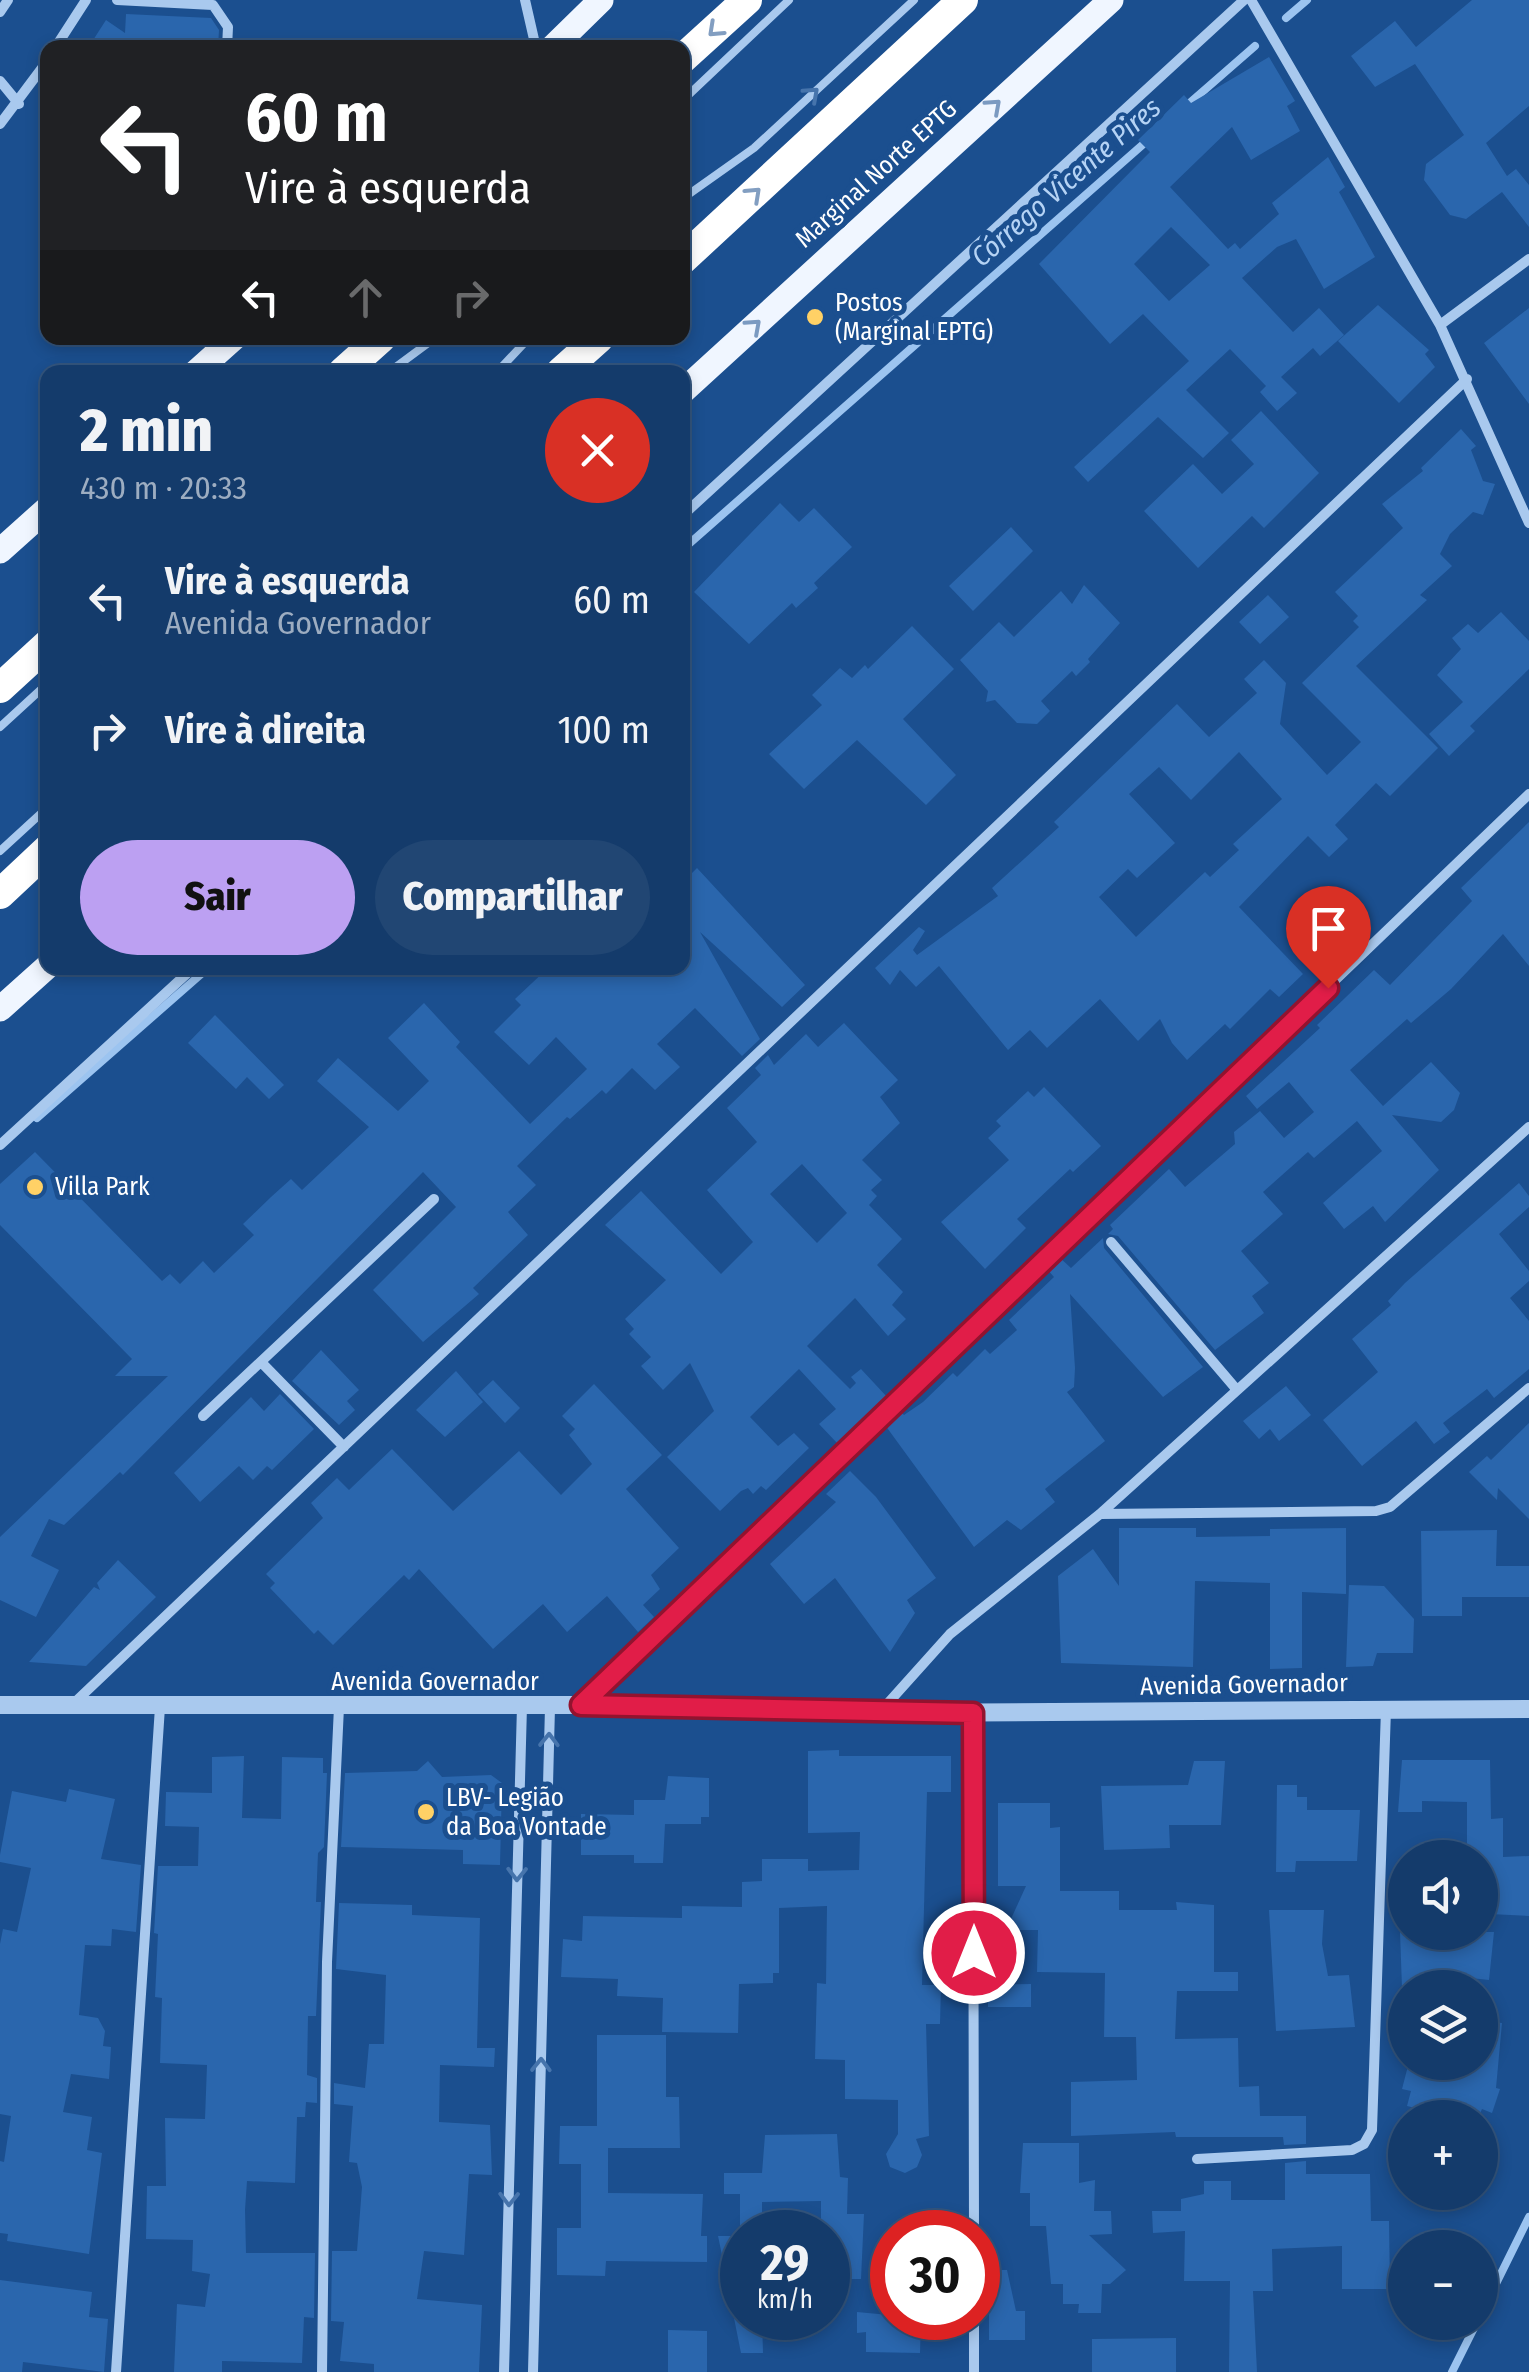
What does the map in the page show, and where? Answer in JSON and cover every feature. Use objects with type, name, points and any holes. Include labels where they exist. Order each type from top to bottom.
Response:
[{"type":"highway","points":[[690,53],[747,0]]},
{"type":"highway","points":[[690,253],[963,0]]},
{"type":"highway","points":[[351,365],[373,345]]},
{"type":"highway","points":[[570,365],[591,345]]},
{"type":"highway","points":[[0,688],[40,651]]},
{"type":"highway","points":[[0,894],[40,857]]},
{"type":"main road","points":[[560,40],[601,0]]},
{"type":"main road","name":"Marginal Norte EPTG","points":[[690,385],[1110,0]]},
{"type":"main road","points":[[204,365],[226,345]]},
{"type":"main road","points":[[0,551],[40,515]]},
{"type":"main road","points":[[0,1010],[40,973]]},
{"type":"street","points":[[0,12],[8,0]]},
{"type":"street","points":[[60,40],[86,0]]},
{"type":"street","points":[[118,0],[214,5],[228,27],[227,40]]},
{"type":"street","points":[[524,0],[534,40]]},
{"type":"street","points":[[690,509],[1248,0],[1440,325],[1468,379],[1529,523]]},
{"type":"street","points":[[0,124],[40,72]]},
{"type":"street","points":[[0,81],[19,104]]},
{"type":"street","points":[[1440,325],[1529,259]]},
{"type":"street","points":[[72,1705],[1468,379]]},
{"type":"street","points":[[581,1705],[1529,794]]},
{"type":"street","points":[[0,1145],[184,975]]},
{"type":"street","points":[[879,1713],[950,1634],[1100,1514],[1529,1127]]},
{"type":"street","points":[[203,1416],[434,1199]]},
{"type":"street","points":[[1111,1242],[1237,1390]]},
{"type":"street","points":[[261,1362],[344,1447]]},
{"type":"street","points":[[1100,1514],[1376,1511],[1390,1507],[1529,1388]]},
{"type":"street","name":"Avenida Governador","points":[[0,1705],[581,1705],[879,1713],[1529,1709]]},
{"type":"street","points":[[504,2372],[522,1706]]},
{"type":"street","points":[[116,2372],[160,1707]]},
{"type":"street","points":[[322,2372],[327,1962],[339,1707]]},
{"type":"street","points":[[533,2372],[550,1707]]},
{"type":"street","points":[[1197,2159],[1352,2150],[1364,2144],[1372,2130],[1386,1708]]},
{"type":"street","points":[[973,1713],[974,2210]]},
{"type":"street","points":[[974,2340],[974,2372]]},
{"type":"lane","points":[[690,93],[789,0]]},
{"type":"lane","points":[[690,193],[754,148],[914,0]]},
{"type":"lane","points":[[399,365],[426,345]]},
{"type":"lane","points":[[504,365],[522,345]]},
{"type":"lane","points":[[0,726],[40,690]]},
{"type":"lane","points":[[0,851],[40,814]]},
{"type":"building","points":[[1472,0],[1529,0],[1529,106],[1486,143],[1507,176],[1516,169],[1529,185],[1529,227],[1502,192],[1466,219],[1450,215],[1424,180],[1426,164],[1464,135],[1415,64],[1375,87],[1351,56],[1395,21],[1416,47]]},
{"type":"building","points":[[126,14],[211,18],[219,30],[218,40],[93,40],[106,20],[125,33]]},
{"type":"building","points":[[1269,57],[1295,101],[1287,106],[1300,131],[1251,160],[1232,127],[1170,187],[1228,249],[1235,243],[1240,249],[1279,214],[1272,203],[1328,157],[1345,187],[1339,192],[1375,257],[1324,289],[1296,239],[1277,247],[1242,278],[1293,332],[1319,308],[1344,335],[1320,356],[1313,348],[1281,377],[1297,393],[1277,411],[1260,392],[1266,386],[1230,349],[1186,390],[1229,433],[1203,458],[1158,417],[1088,482],[1074,467],[1189,361],[1143,314],[1110,344],[1039,264],[1150,152],[1138,140],[1184,95],[1191,103]],"holes":[[[1171,227],[1210,265],[1169,301],[1134,264]]]},
{"type":"building","points":[[1378,305],[1429,350],[1425,354],[1435,367],[1399,403],[1338,341]]},
{"type":"building","points":[[1529,308],[1529,404],[1484,343]]},
{"type":"building","points":[[1261,411],[1319,473],[1264,528],[1252,516],[1198,568],[1144,511],[1193,464],[1222,494],[1254,464],[1231,440]]},
{"type":"building","points":[[1461,429],[1476,446],[1471,450],[1483,481],[1495,484],[1483,515],[1473,512],[1450,534],[1440,554],[1452,566],[1420,595],[1427,600],[1356,666],[1438,748],[1390,796],[1376,783],[1335,825],[1348,839],[1329,857],[1308,836],[1239,907],[1303,974],[1279,997],[1270,989],[1230,1029],[1225,1024],[1187,1060],[1172,1043],[1160,1019],[1138,1041],[1100,999],[1047,1048],[1030,1030],[1008,1050],[939,966],[916,987],[900,970],[890,985],[875,968],[919,927],[925,931],[913,950],[917,955],[998,896],[992,888],[1059,827],[1054,822],[1177,704],[1209,737],[1257,693],[1244,679],[1264,660],[1286,683],[1280,724],[1327,775],[1361,742],[1302,683],[1359,627],[1353,621],[1358,616],[1335,592],[1403,528],[1382,504],[1423,471],[1421,468]],"holes":[[[1239,752],[1282,799],[1233,844],[1239,850],[1210,877],[1205,872],[1136,937],[1099,897],[1128,869],[1137,878],[1175,843],[1129,794],[1159,767],[1191,800]]]},
{"type":"building","points":[[780,503],[799,522],[814,508],[852,547],[814,583],[818,588],[796,608],[792,603],[749,644],[694,592]]},
{"type":"building","points":[[1011,527],[1033,551],[973,611],[949,586]]},
{"type":"building","points":[[1084,585],[1120,623],[1076,676],[1072,671],[1041,701],[1050,711],[1037,724],[1017,723],[995,700],[986,702],[988,691],[960,660],[999,622],[1014,637],[1061,591],[1072,604]]},
{"type":"building","points":[[1268,595],[1289,617],[1260,644],[1239,622]]},
{"type":"building","points":[[1501,612],[1529,641],[1529,669],[1470,726],[1475,731],[1449,756],[1429,734],[1463,702],[1437,675],[1461,649],[1452,638],[1468,624],[1478,633]]},
{"type":"building","points":[[912,626],[954,669],[903,719],[956,775],[926,805],[857,740],[804,789],[769,754],[822,705],[812,695],[840,668],[852,678],[865,665],[868,669]]},
{"type":"building","points":[[1529,822],[1529,966],[1503,934],[1451,989],[1411,1023],[1407,1019],[1350,1070],[1383,1106],[1431,1062],[1460,1093],[1454,1110],[1441,1122],[1392,1115],[1439,1170],[1385,1222],[1373,1206],[1344,1229],[1323,1203],[1382,1151],[1357,1121],[1314,1158],[1308,1152],[1263,1192],[1283,1214],[1241,1251],[1269,1283],[1252,1296],[1264,1313],[1215,1350],[1118,1236],[1108,1234],[1113,1229],[1110,1225],[1169,1169],[1185,1187],[1235,1144],[1234,1132],[1260,1111],[1284,1138],[1314,1112],[1289,1082],[1257,1109],[1246,1096],[1320,1028],[1317,1025],[1374,970],[1390,985],[1472,901],[1461,888]]},
{"type":"building","points":[[697,868],[805,985],[782,1007],[700,932],[760,1039],[742,1056],[695,1008],[657,1044],[680,1067],[655,1090],[632,1068],[606,1094],[602,1090],[570,1119],[567,1117],[517,1166],[536,1185],[508,1212],[528,1235],[473,1288],[479,1294],[423,1342],[373,1290],[456,1207],[423,1172],[123,1475],[120,1472],[64,1525],[49,1519],[31,1556],[59,1570],[36,1617],[0,1600],[0,1537],[168,1376],[115,1376],[132,1359],[0,1225],[0,1184],[35,1152],[162,1281],[170,1274],[180,1284],[203,1261],[214,1273],[254,1235],[243,1224],[271,1197],[291,1179],[302,1190],[369,1127],[317,1081],[338,1058],[398,1111],[429,1081],[388,1038],[424,1003],[460,1042],[456,1047],[530,1124],[587,1069],[556,1037],[529,1065],[494,1032],[521,1005],[515,999],[541,975],[690,975],[690,875]]},
{"type":"building","points":[[215,1015],[284,1085],[269,1099],[247,1077],[236,1089],[188,1043]]},
{"type":"building","points":[[844,1023],[898,1080],[880,1097],[900,1123],[862,1160],[882,1180],[871,1190],[877,1196],[869,1205],[902,1239],[877,1265],[903,1292],[892,1305],[906,1319],[888,1336],[855,1298],[807,1346],[850,1389],[856,1383],[851,1377],[861,1369],[888,1398],[837,1443],[819,1424],[836,1409],[799,1369],[750,1417],[778,1446],[794,1433],[809,1448],[766,1490],[761,1486],[753,1494],[748,1488],[741,1491],[720,1511],[667,1457],[714,1411],[690,1363],[663,1390],[641,1366],[651,1357],[629,1334],[634,1329],[625,1319],[666,1280],[605,1225],[641,1191],[721,1274],[753,1242],[707,1190],[757,1142],[727,1108],[761,1075],[755,1068],[768,1055],[774,1065],[806,1034],[818,1047]],"holes":[[[802,1164],[847,1213],[817,1243],[770,1194]]]},
{"type":"building","points":[[1044,1087],[1101,1146],[1017,1219],[1026,1228],[985,1269],[941,1222],[1009,1160],[988,1138],[1001,1126],[996,1121],[1028,1091],[1034,1097]]},
{"type":"building","points":[[1519,1183],[1529,1196],[1529,1207],[1499,1234],[1529,1271],[1529,1281],[1510,1298],[1529,1321],[1529,1369],[1494,1398],[1487,1389],[1443,1423],[1450,1432],[1434,1444],[1416,1421],[1362,1466],[1323,1420],[1378,1372],[1352,1339],[1391,1305],[1388,1301],[1405,1283]]},
{"type":"building","points":[[1103,1238],[1104,1248],[1203,1367],[1163,1397],[1070,1294],[1075,1368],[1074,1387],[1067,1392],[1105,1441],[1045,1489],[1055,1502],[1021,1530],[1007,1520],[974,1547],[885,1425],[899,1410],[904,1415],[923,1402],[953,1373],[957,1377],[985,1349],[990,1354],[1017,1330],[1009,1320],[1054,1277],[1047,1269],[1059,1257],[1071,1268]]},
{"type":"building","points":[[321,1350],[359,1390],[347,1401],[355,1410],[339,1425],[292,1381]]},
{"type":"building","points":[[456,1371],[483,1402],[445,1437],[416,1410]]},
{"type":"building","points":[[493,1380],[520,1408],[505,1423],[478,1394]]},
{"type":"building","points":[[594,1384],[662,1455],[626,1489],[679,1548],[651,1575],[660,1589],[643,1605],[654,1617],[638,1632],[607,1596],[567,1632],[543,1604],[493,1649],[419,1569],[409,1580],[404,1575],[333,1645],[318,1630],[314,1634],[270,1588],[275,1583],[266,1574],[323,1518],[311,1503],[337,1478],[349,1490],[392,1449],[453,1511],[519,1451],[561,1495],[592,1464],[569,1435],[575,1429],[562,1416]]},
{"type":"building","points":[[1286,1386],[1311,1415],[1279,1441],[1270,1429],[1259,1439],[1243,1421]]},
{"type":"building","points":[[280,1394],[314,1429],[272,1470],[267,1466],[253,1480],[239,1466],[200,1502],[174,1473],[251,1397],[264,1411]]},
{"type":"building","points":[[1529,1423],[1529,1519],[1498,1488],[1497,1500],[1469,1472],[1487,1456],[1491,1460]]},
{"type":"building","points":[[850,1471],[876,1497],[936,1578],[907,1600],[915,1613],[890,1652],[835,1578],[804,1604],[770,1564],[836,1502],[826,1494]]},
{"type":"building","points":[[1119,1528],[1196,1528],[1196,1537],[1270,1536],[1270,1529],[1346,1528],[1346,1594],[1302,1592],[1302,1668],[1270,1669],[1270,1583],[1195,1581],[1193,1667],[1061,1663],[1058,1576],[1093,1549],[1119,1586]]},
{"type":"building","points":[[1497,1530],[1496,1566],[1529,1566],[1529,1597],[1462,1597],[1462,1616],[1422,1616],[1421,1531]]},
{"type":"building","points":[[118,1560],[156,1597],[86,1666],[29,1662],[94,1587],[100,1590],[97,1583]]},
{"type":"building","points":[[1349,1585],[1384,1586],[1414,1619],[1413,1653],[1377,1653],[1373,1666],[1346,1667]]},
{"type":"building","points":[[839,1750],[839,1756],[951,1756],[951,1792],[927,1792],[922,1985],[941,1985],[940,2024],[926,2024],[929,2136],[916,2139],[922,2155],[917,2167],[905,2173],[890,2167],[886,2154],[898,2134],[898,2100],[845,2099],[845,2060],[815,2059],[817,1983],[826,1984],[827,1906],[779,1908],[779,1973],[773,1973],[773,1983],[739,1984],[738,2033],[662,2032],[663,1998],[617,1996],[618,1979],[561,1977],[563,1939],[582,1941],[583,1916],[682,1918],[682,1906],[742,1907],[742,1882],[762,1881],[762,1859],[808,1859],[808,1871],[859,1870],[860,1832],[808,1833],[808,1751]]},
{"type":"building","points":[[244,1756],[242,1818],[281,1819],[282,1757],[323,1758],[323,1773],[327,1773],[324,1847],[318,1853],[316,1902],[321,1902],[316,2016],[308,2016],[307,2075],[317,2078],[317,2103],[306,2102],[305,2117],[297,2117],[295,2183],[247,2181],[245,2210],[246,2253],[315,2253],[314,2318],[304,2317],[302,2363],[222,2361],[222,2372],[174,2372],[177,2304],[205,2307],[210,2274],[192,2271],[193,2240],[146,2239],[147,2186],[166,2186],[165,2118],[205,2119],[207,2065],[160,2063],[162,1998],[155,1997],[158,1934],[154,1933],[158,1866],[198,1866],[199,1827],[165,1826],[166,1792],[212,1793],[212,1757]]},
{"type":"building","points":[[1402,1760],[1490,1760],[1491,1819],[1503,1818],[1503,1857],[1529,1856],[1529,1916],[1498,1914],[1498,1840],[1467,1840],[1467,1802],[1422,1801],[1422,1812],[1398,1812]]},
{"type":"building","name":"LBV- Legião da Boa Vontade","points":[[428,1761],[442,1777],[491,1775],[502,1783],[500,1865],[463,1864],[463,1850],[341,1847],[345,1773],[417,1771]]},
{"type":"building","points":[[1194,1761],[1225,1761],[1221,1825],[1169,1825],[1170,1848],[1104,1850],[1101,1786],[1188,1785]]},
{"type":"building","points":[[668,1776],[709,1778],[709,1817],[701,1817],[701,1824],[665,1824],[663,1863],[634,1863],[634,1855],[581,1855],[581,1814],[634,1815],[634,1800],[665,1800]]},
{"type":"building","points":[[1277,1785],[1297,1785],[1297,1797],[1307,1797],[1307,1810],[1360,1810],[1357,1861],[1296,1861],[1295,1872],[1276,1872]]},
{"type":"building","points":[[69,1789],[115,1799],[101,1859],[141,1865],[136,1932],[112,1929],[111,1946],[85,1945],[79,2015],[98,2018],[105,2031],[103,2046],[111,2047],[109,2079],[71,2074],[63,2112],[92,2117],[87,2150],[102,2153],[89,2254],[7,2241],[8,2234],[0,2233],[0,2161],[4,2162],[11,2116],[0,2114],[0,1944],[3,1929],[17,1932],[31,1868],[0,1862],[0,1855],[12,1791],[66,1802]]},
{"type":"building","points":[[998,1803],[1050,1803],[1050,1828],[1060,1827],[1060,1891],[1119,1891],[1119,1910],[1177,1910],[1176,1902],[1214,1905],[1214,1972],[1238,1972],[1238,1991],[1177,1991],[1175,2039],[1238,2038],[1239,2087],[1259,2086],[1260,2116],[1306,2116],[1306,2144],[1284,2145],[1283,2137],[1176,2137],[1175,2132],[1071,2136],[1071,2082],[1137,2080],[1136,2037],[1104,2037],[1105,1973],[1037,1972],[1038,1930],[1006,1930],[1026,1886],[998,1886]]},
{"type":"building","points":[[339,1903],[412,1905],[412,1915],[480,1918],[477,2048],[495,2048],[494,2067],[440,2065],[439,2122],[490,2125],[492,2175],[469,2174],[464,2255],[424,2251],[417,2299],[482,2305],[479,2372],[374,2372],[374,2364],[340,2361],[344,2322],[331,2321],[332,2251],[357,2251],[362,2187],[357,2163],[349,2162],[353,2106],[334,2104],[334,2083],[365,2088],[369,2044],[384,2044],[386,1975],[336,1969]]},
{"type":"building","points":[[1269,1910],[1324,1910],[1322,1944],[1328,1976],[1349,1975],[1355,2027],[1276,2031]]},
{"type":"building","points":[[1401,1950],[1492,1950],[1490,1970],[1401,1970]]},
{"type":"building","points":[[1031,1984],[1031,2007],[988,2007],[988,1985]]},
{"type":"building","points":[[1498,2023],[1502,2023],[1498,2066]]},
{"type":"building","points":[[597,2035],[666,2035],[666,2097],[679,2097],[680,2148],[608,2148],[608,2193],[703,2194],[701,2236],[707,2236],[707,2262],[606,2261],[605,2276],[557,2275],[557,2228],[581,2228],[581,2164],[559,2164],[560,2126],[597,2126]]},
{"type":"building","points":[[1404,2080],[1497,2080],[1496,2088],[1500,2089],[1496,2100],[1409,2100],[1411,2091],[1402,2089]]},
{"type":"building","points":[[837,2134],[840,2177],[848,2178],[847,2210],[821,2210],[821,2201],[762,2202],[762,2210],[740,2210],[740,2194],[724,2194],[724,2173],[762,2173],[765,2135]]},
{"type":"building","points":[[1023,2143],[1079,2143],[1079,2183],[1095,2180],[1094,2211],[1111,2211],[1112,2234],[1089,2235],[1126,2270],[1110,2284],[1102,2284],[1101,2313],[1078,2313],[1079,2304],[1063,2304],[1063,2284],[1051,2284],[1046,2226],[1030,2226],[1030,2193],[1020,2193]]},
{"type":"building","points":[[1306,2161],[1306,2174],[1370,2174],[1371,2221],[1389,2221],[1388,2289],[1342,2289],[1342,2246],[1272,2249],[1273,2291],[1253,2291],[1257,2372],[1229,2372],[1230,2281],[1184,2281],[1185,2231],[1153,2233],[1152,2211],[1181,2211],[1181,2199],[1204,2194],[1204,2181],[1231,2181],[1231,2200],[1285,2200],[1285,2163]]},
{"type":"building","points":[[850,2214],[864,2214],[861,2279],[850,2279]]},
{"type":"building","points":[[1000,2270],[1007,2270],[1016,2311],[1025,2311],[1025,2340],[1000,2340]]},
{"type":"building","points":[[0,2280],[92,2292],[89,2317],[108,2319],[104,2372],[23,2362],[22,2372],[0,2372]]},
{"type":"building","points":[[857,2312],[870,2313],[870,2340],[920,2340],[920,2353],[866,2352],[866,2332],[857,2333]]},
{"type":"building","points":[[668,2330],[707,2331],[707,2372],[668,2372]]},
{"type":"building","points":[[1176,2338],[1176,2372],[1092,2372],[1092,2339]]},
{"type":"building","points":[[738,2340],[763,2340],[763,2353],[741,2353]]},
{"type":"waterway","name":"Córrego Vicente Pires","points":[[1286,18],[1307,0]]},
{"type":"waterway","name":"Córrego Vicente Pires","points":[[1185,107],[1255,46]]},
{"type":"waterway","name":"Córrego Vicente Pires","points":[[690,543],[1148,140]]},
{"type":"waterway","name":"Córrego Vicente Pires","points":[[37,1118],[200,975]]},
{"type":"waterway","points":[[1498,2280],[1529,2217]]},
{"type":"waterway","points":[[1452,2372],[1468,2340]]},
{"type":"place","name":"Postos (Marginal EPTG)","points":[[815,317]]},
{"type":"place","name":"Villa Park","points":[[35,1187]]},
{"type":"place","name":"LBV- Legião da Boa Vontade","points":[[426,1812]]},
{"type":"route","points":[[974,1953],[973,1713],[581,1705],[1328,988]]}]
